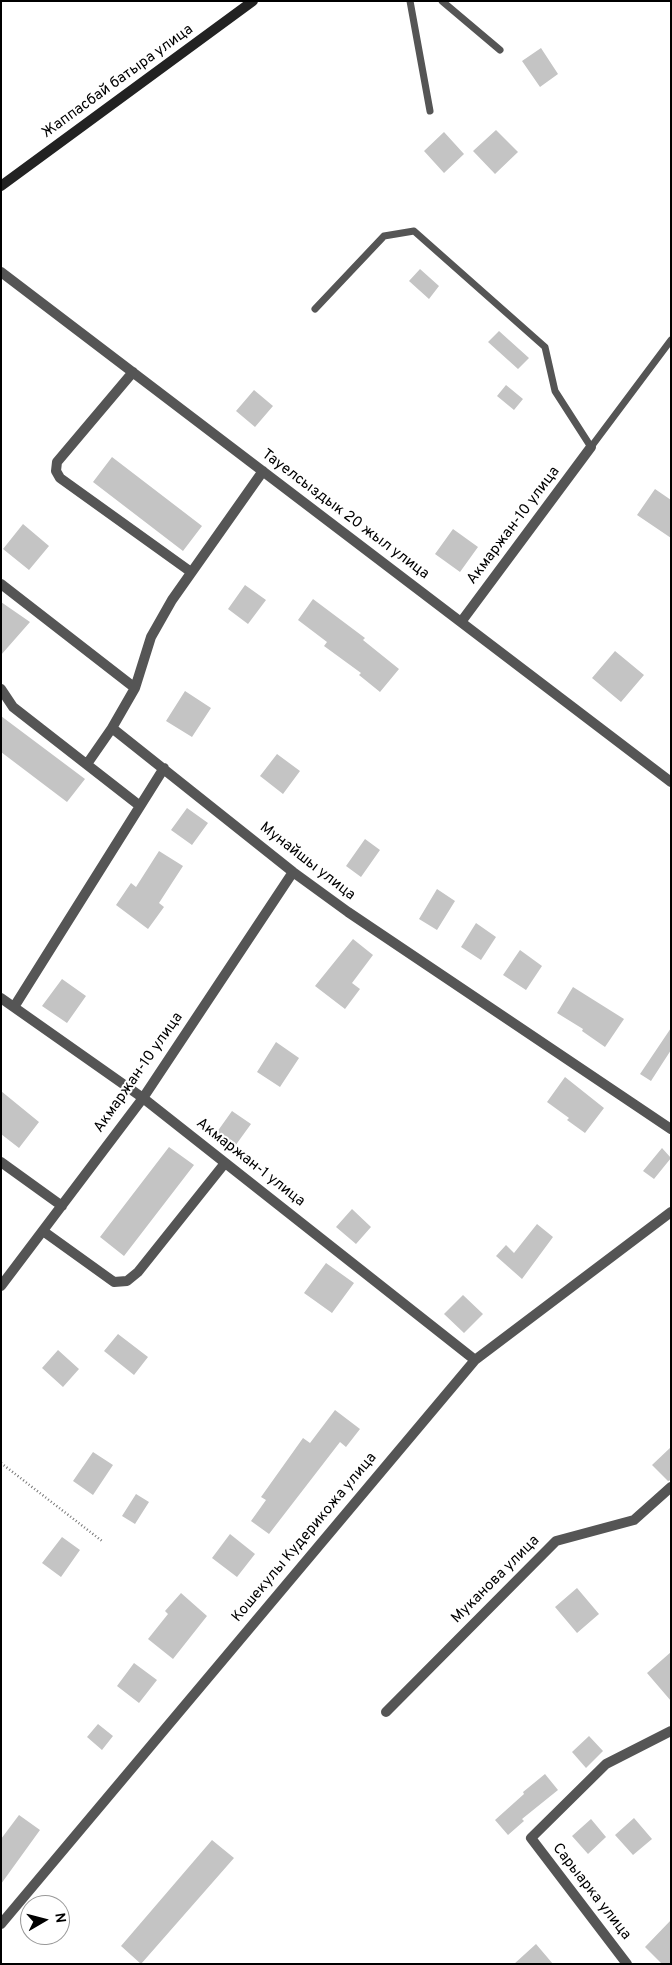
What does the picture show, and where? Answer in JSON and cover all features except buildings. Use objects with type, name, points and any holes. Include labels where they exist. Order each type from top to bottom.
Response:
[{"type":"main road","name":"Жаппасбай батыра улица","points":[[1,186],[252,1]]},
{"type":"street","name":"Тауелсыздык 20 жыл улица","points":[[1,272],[671,782]]},
{"type":"street","points":[[133,372],[58,462],[56,471],[60,478],[191,572]]},
{"type":"street","name":"Акмаржан-10 улица","points":[[461,622],[591,448]]},
{"type":"street","points":[[87,764],[112,728],[135,688],[151,637],[191,572],[263,472]]},
{"type":"street","points":[[1,584],[135,688]]},
{"type":"street","points":[[1,690],[13,707],[140,806]]},
{"type":"street","name":"Мунайшы улица","points":[[112,728],[293,872],[348,912],[671,1129]]},
{"type":"street","points":[[14,1007],[164,768]]},
{"type":"street","name":"Акмаржан-10 улица","points":[[1,1286],[143,1098],[293,872]]},
{"type":"street","name":"Акмаржан-1 улица","points":[[1,998],[143,1098],[475,1360]]},
{"type":"street","points":[[1,1162],[62,1206]]},
{"type":"street","points":[[43,1231],[114,1282],[127,1281],[138,1272],[225,1163]]},
{"type":"street","name":"Кошекулы Кудерикожа улица","points":[[1,1924],[475,1360],[671,1212]]},
{"type":"street","name":"Муканова улица","points":[[386,1712],[556,1541],[634,1520],[671,1487]]},
{"type":"street","name":"Сарыарка улица","points":[[627,1964],[531,1838],[606,1764],[671,1730]]},
{"type":"lane","points":[[410,1],[430,111]]},
{"type":"lane","points":[[442,1],[500,50]]},
{"type":"lane","points":[[314,309],[384,236],[414,231],[545,347],[555,391],[591,448],[671,340]]},
{"type":"path","points":[[1,1463],[102,1541]]}]
